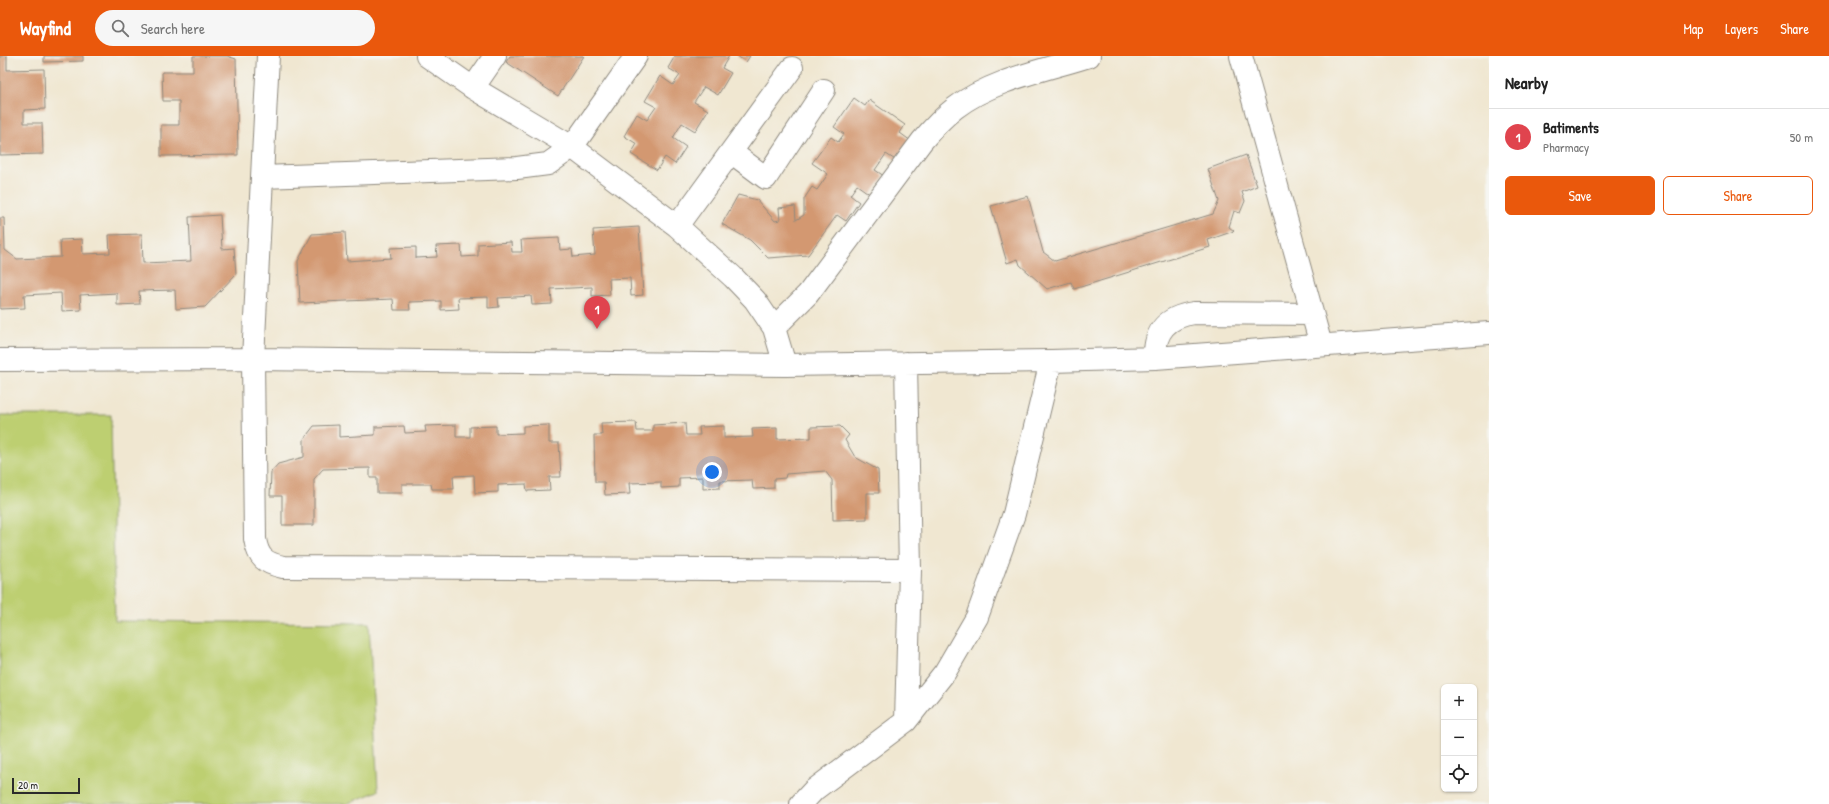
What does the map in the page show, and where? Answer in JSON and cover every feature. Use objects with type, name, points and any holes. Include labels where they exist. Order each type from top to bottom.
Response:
[{"type":"street","points":[[268,56],[254,359],[255,539],[257,551],[263,559],[273,565],[291,567],[910,570]]},
{"type":"street","points":[[428,56],[473,88],[572,147],[677,226],[745,289],[765,314],[774,328],[785,364]]},
{"type":"street","points":[[473,88],[495,56]]},
{"type":"street","points":[[262,177],[517,168],[548,164],[572,147],[636,56]]},
{"type":"street","points":[[774,328],[808,294],[937,123],[955,108],[975,95],[996,85],[1089,56]]},
{"type":"street","points":[[1241,56],[1321,345]]},
{"type":"street","points":[[677,226],[792,68]]},
{"type":"street","points":[[731,152],[766,178],[824,90]]},
{"type":"street","points":[[1155,358],[1154,347],[1158,336],[1172,319],[1182,315],[1194,313],[1312,314]]},
{"type":"street","points":[[0,360],[254,359],[785,364],[1051,361],[1155,358],[1489,333]]},
{"type":"street","points":[[801,804],[814,790],[906,721],[945,672],[977,617],[1014,514],[1051,361]]},
{"type":"street","points":[[906,363],[910,570],[906,721]]},
{"type":"green space","points":[[0,415],[111,415],[115,621],[369,623],[378,791],[346,804],[0,804]]},
{"type":"building","points":[[0,56],[7,56],[7,70],[44,69],[45,109],[24,110],[24,123],[42,123],[43,154],[0,155]]},
{"type":"building","points":[[44,56],[83,56],[83,61],[44,62]]},
{"type":"building","points":[[193,56],[227,56],[236,59],[238,155],[161,156],[161,125],[179,125],[179,101],[163,101],[162,72],[193,72]]},
{"type":"building","points":[[510,56],[584,56],[558,96],[506,62]]},
{"type":"building","points":[[675,56],[729,56],[722,68],[731,73],[718,95],[704,87],[694,102],[708,110],[695,131],[682,123],[673,138],[686,147],[675,164],[665,157],[657,170],[631,154],[637,144],[624,136],[637,114],[647,120],[656,107],[645,101],[660,76],[673,85],[680,75],[668,68]]},
{"type":"building","points":[[737,56],[750,56],[746,62]]},
{"type":"building","points":[[854,98],[865,106],[869,100],[905,125],[900,133],[911,141],[897,161],[886,154],[875,170],[884,176],[871,195],[857,185],[850,195],[859,202],[846,221],[837,215],[808,255],[768,258],[750,240],[722,224],[738,195],[757,200],[775,221],[780,220],[779,208],[795,206],[796,220],[804,215],[804,199],[812,187],[817,190],[828,174],[812,163],[831,137],[838,142],[844,134],[834,127]]},
{"type":"building","points":[[1246,155],[1257,186],[1242,192],[1245,201],[1240,213],[1234,211],[1229,227],[1234,231],[1208,240],[1210,247],[1074,289],[1071,282],[1047,289],[1020,265],[1018,259],[1007,263],[991,206],[1028,196],[1043,252],[1055,261],[1213,214],[1219,201],[1208,169]]},
{"type":"building","points":[[220,215],[222,249],[234,248],[236,274],[205,307],[176,309],[175,290],[139,291],[140,304],[117,305],[117,293],[80,295],[81,310],[62,311],[61,293],[24,295],[25,308],[0,309],[0,218],[4,218],[5,250],[17,259],[61,257],[60,240],[82,239],[83,254],[110,253],[109,235],[142,234],[143,263],[191,261],[189,217]]},
{"type":"building","points":[[639,227],[643,295],[631,296],[630,278],[609,279],[610,295],[592,296],[592,287],[551,289],[552,304],[532,305],[531,296],[498,298],[499,307],[488,308],[488,297],[458,298],[459,309],[441,310],[441,301],[409,302],[410,310],[394,310],[393,299],[300,303],[298,261],[312,234],[345,232],[347,261],[391,258],[390,248],[416,247],[416,258],[437,257],[436,246],[461,245],[462,257],[478,256],[478,244],[511,242],[512,252],[522,252],[521,240],[559,238],[560,250],[572,249],[573,257],[595,255],[593,230]]},
{"type":"building","points":[[636,422],[637,431],[653,431],[653,425],[685,423],[686,435],[700,435],[699,427],[724,426],[724,438],[753,437],[752,429],[777,428],[777,439],[811,438],[811,427],[840,426],[849,435],[845,440],[855,457],[878,470],[879,493],[867,493],[867,519],[833,520],[832,480],[825,471],[786,474],[785,478],[774,479],[774,488],[753,489],[752,480],[720,481],[720,488],[703,489],[703,477],[679,478],[679,487],[661,488],[661,482],[629,483],[630,494],[605,495],[604,482],[595,482],[594,435],[602,435],[601,423]]},
{"type":"building","points":[[339,425],[339,437],[375,435],[375,427],[404,426],[405,433],[426,432],[425,426],[456,425],[456,437],[470,437],[470,427],[496,426],[496,434],[523,433],[523,426],[549,425],[549,443],[559,443],[561,477],[549,477],[550,490],[527,491],[526,484],[498,485],[498,492],[475,493],[474,475],[453,476],[454,489],[432,489],[431,484],[402,484],[402,493],[377,493],[377,478],[370,478],[370,468],[323,469],[314,479],[314,525],[282,525],[282,496],[270,496],[271,472],[278,464],[304,457],[304,439],[314,426]]},
{"type":"place","name":"Batiments","points":[[597,329]]}]
